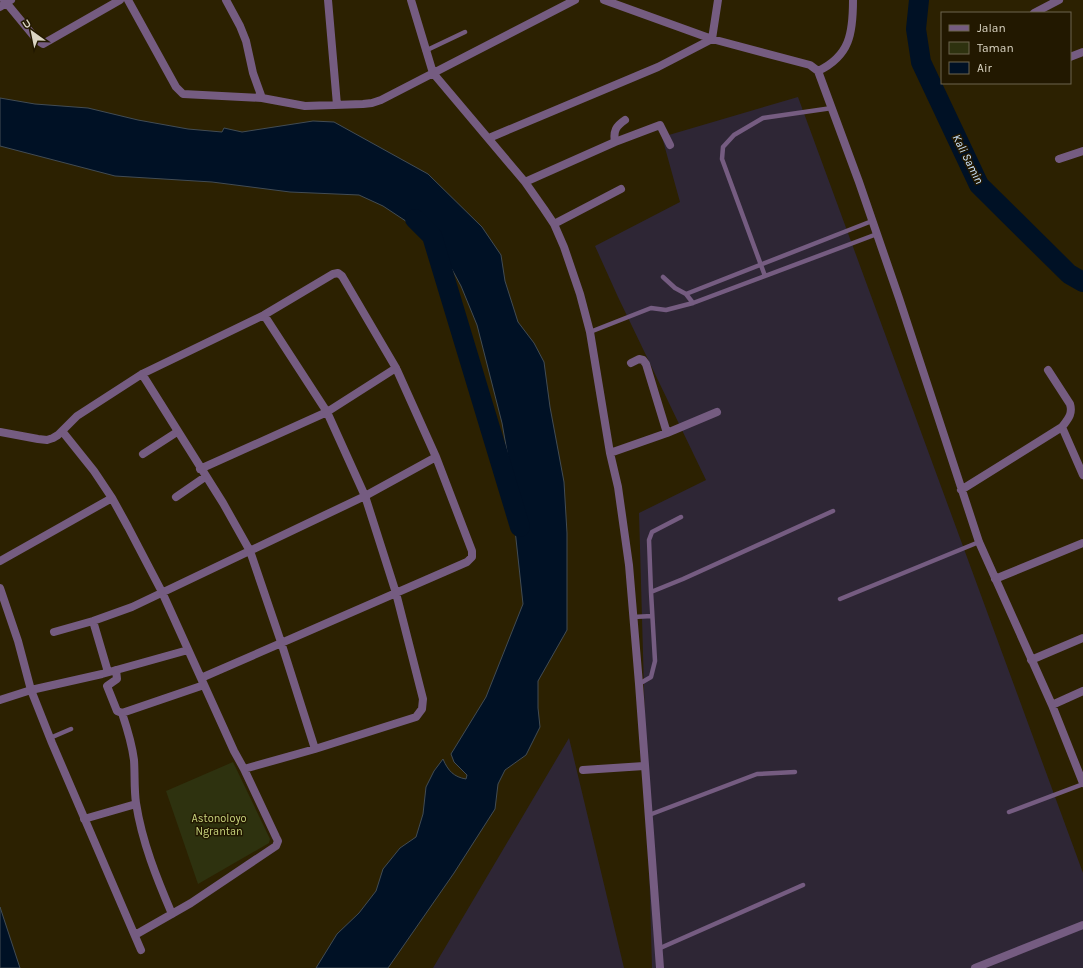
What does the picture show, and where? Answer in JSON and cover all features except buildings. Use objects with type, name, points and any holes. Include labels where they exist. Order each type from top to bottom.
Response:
[{"type":"street","points":[[5,2],[43,44],[120,0]]},
{"type":"street","points":[[128,0],[176,87],[183,94],[262,98],[305,106],[372,103],[575,0]]},
{"type":"street","points":[[226,0],[246,41],[252,73],[262,98]]},
{"type":"street","points":[[328,0],[337,105]]},
{"type":"street","points":[[410,0],[433,73],[525,182],[554,224],[572,267],[590,332],[610,453],[618,487],[629,565],[660,968]]},
{"type":"street","points":[[604,0],[712,39],[810,65],[818,71],[877,234],[979,542],[1052,705],[1083,784]]},
{"type":"street","points":[[712,39],[718,0]]},
{"type":"street","points":[[818,71],[837,60],[844,51],[850,32],[853,0]]},
{"type":"street","points":[[1036,12],[1059,0]]},
{"type":"street","points":[[489,138],[658,67],[712,39]]},
{"type":"street","points":[[1071,58],[1083,52]]},
{"type":"street","points":[[615,142],[615,129],[625,120]]},
{"type":"street","points":[[525,182],[615,142],[660,125],[670,145]]},
{"type":"street","points":[[1059,159],[1083,151]]},
{"type":"street","points":[[554,224],[621,189]]},
{"type":"street","points":[[0,432],[47,440],[58,435],[77,416],[142,374],[264,315],[333,274],[338,273],[346,283],[396,368],[436,457],[472,551],[472,557],[467,562],[281,642],[203,681],[122,713],[117,711],[114,707],[107,686],[117,679],[112,671],[93,621]]},
{"type":"street","points":[[244,769],[315,749],[416,717],[422,709],[423,699],[396,593],[365,496],[327,412],[264,315]]},
{"type":"street","points":[[630,363],[640,359],[646,364],[667,433]]},
{"type":"street","points":[[200,469],[327,412],[396,368]]},
{"type":"street","points":[[961,490],[1062,427],[1070,416],[1072,411],[1070,404],[1048,370]]},
{"type":"street","points":[[142,374],[223,504],[250,551],[315,749]]},
{"type":"street","points":[[610,453],[667,433],[717,412]]},
{"type":"street","points":[[1062,427],[1083,475]]},
{"type":"street","points":[[62,431],[94,471],[112,498],[162,592],[234,751],[278,841],[276,846],[191,903],[135,935]]},
{"type":"street","points":[[143,454],[177,432]]},
{"type":"street","points":[[54,632],[120,612],[365,496],[436,457]]},
{"type":"street","points":[[176,498],[206,477]]},
{"type":"street","points":[[0,561],[112,498]]},
{"type":"street","points":[[995,579],[1083,543]]},
{"type":"street","points":[[0,588],[18,641],[31,690],[84,819],[141,950]]},
{"type":"street","points":[[1031,660],[1083,638]]},
{"type":"street","points":[[0,700],[31,690],[112,671],[188,650]]},
{"type":"street","points":[[1052,705],[1083,691]]},
{"type":"street","points":[[122,713],[134,760],[136,804],[150,860],[172,914]]},
{"type":"street","points":[[583,770],[644,766]]},
{"type":"street","points":[[84,819],[136,804]]},
{"type":"street","points":[[975,968],[1083,924]]},
{"type":"lane","points":[[425,51],[466,32]]},
{"type":"lane","points":[[765,276],[722,159],[723,147],[734,135],[763,118],[832,108]]},
{"type":"lane","points":[[686,294],[872,221]]},
{"type":"lane","points":[[590,332],[651,308],[666,310],[693,303],[877,234]]},
{"type":"lane","points":[[663,277],[675,288],[686,294],[693,303]]},
{"type":"lane","points":[[651,592],[683,580],[834,511]]},
{"type":"lane","points":[[639,684],[651,677],[655,661],[649,540],[652,532],[681,518]]},
{"type":"lane","points":[[840,598],[979,542]]},
{"type":"lane","points":[[633,617],[652,616]]},
{"type":"lane","points":[[50,738],[71,729]]},
{"type":"lane","points":[[649,815],[757,774],[794,772]]},
{"type":"lane","points":[[1009,812],[1083,784]]},
{"type":"lane","points":[[658,949],[803,885]]},
{"type":"shaded area","points":[[798,97],[1083,873],[1083,968],[652,968],[639,513],[706,480],[595,246],[680,202],[662,137]]},
{"type":"shaded area","points":[[569,738],[624,968],[433,968]]},
{"type":"green space","name":"Astonoloyo Ngrantan","points":[[233,762],[270,839],[269,843],[198,884],[166,791]]},
{"type":"water","points":[[0,98],[35,104],[88,108],[138,120],[188,129],[222,132],[224,128],[242,132],[313,121],[334,122],[428,174],[482,227],[501,255],[505,281],[518,322],[534,343],[544,362],[550,407],[564,482],[567,533],[567,630],[538,681],[540,727],[526,755],[505,770],[498,784],[495,809],[454,873],[388,968],[316,968],[337,934],[359,913],[376,891],[383,869],[400,848],[416,837],[423,814],[426,787],[434,771],[443,759],[452,773],[458,777],[466,779],[467,775],[454,762],[451,754],[486,697],[523,604],[509,463],[502,423],[477,325],[461,286],[433,239],[383,206],[359,195],[290,192],[212,182],[115,176],[0,146]]},
{"type":"water","points":[[0,907],[20,968],[0,968]]},
{"type":"waterway","name":"Kali Samin","points":[[919,0],[916,29],[921,62],[979,185],[1069,274],[1083,282]]},
{"type":"waterway","points":[[415,219],[432,236],[520,527]]}]
